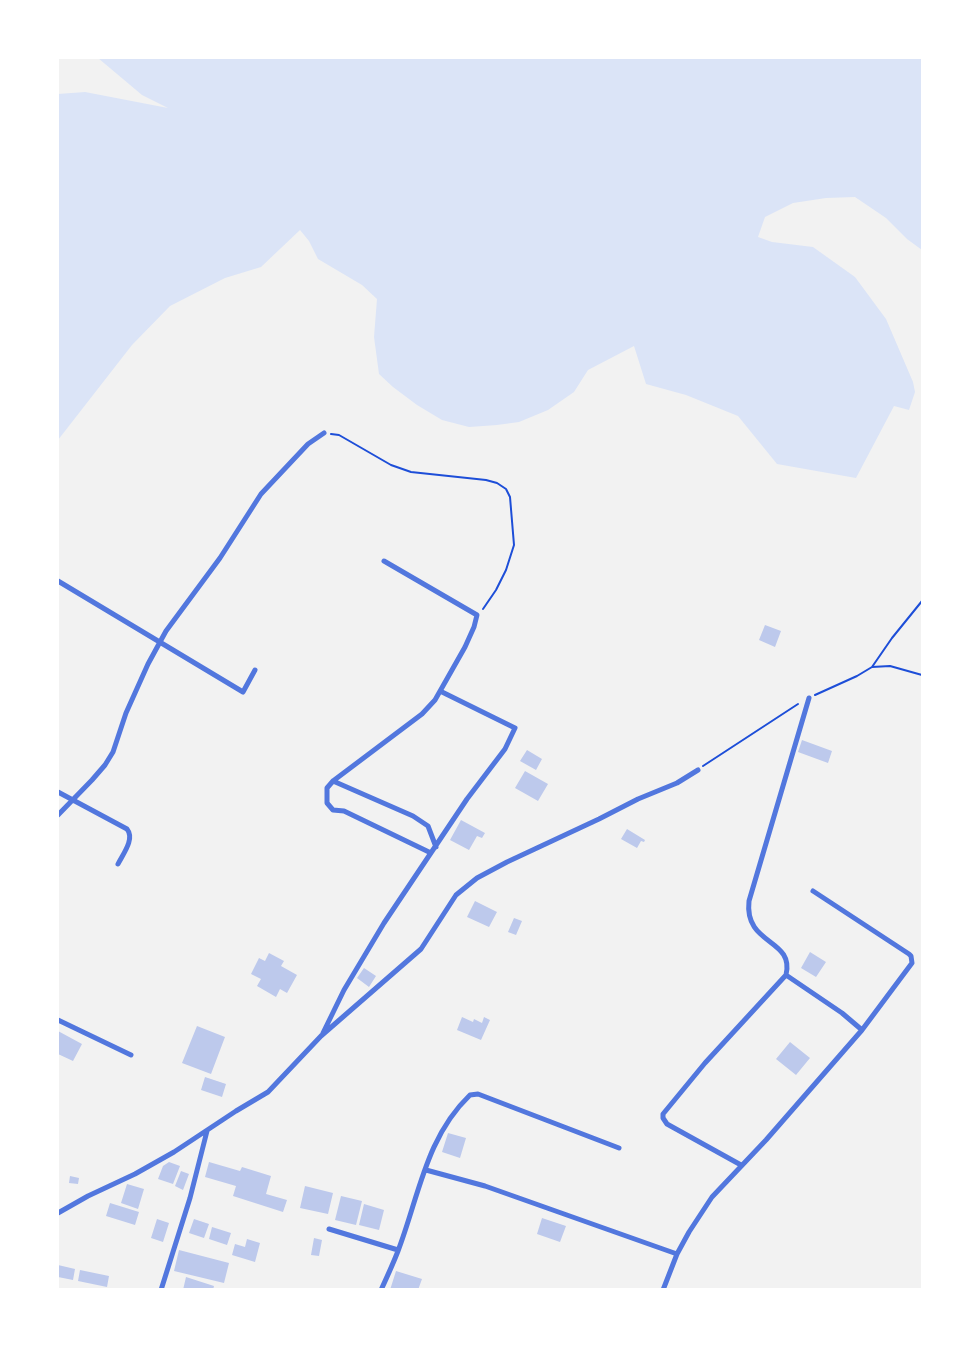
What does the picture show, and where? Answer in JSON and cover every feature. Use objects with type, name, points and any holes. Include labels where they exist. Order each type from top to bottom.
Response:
[{"type":"street","points":[[58,815],[105,765],[113,752],[126,713],[159,642],[220,558],[261,494],[308,444],[324,433]]},
{"type":"street","points":[[384,561],[477,614],[474,627],[435,700],[422,714],[333,781],[327,788],[327,803],[333,810],[344,811],[431,853]]},
{"type":"street","points":[[58,581],[243,692],[255,670]]},
{"type":"street","points":[[321,1036],[344,990],[384,923],[467,799],[504,749],[515,728],[440,691]]},
{"type":"street","points":[[741,1165],[668,1124],[663,1118],[663,1114],[705,1063],[786,975],[788,967],[783,952],[756,930],[748,912],[749,901],[784,778],[809,698]]},
{"type":"street","points":[[58,1213],[158,1161],[268,1092],[321,1036],[421,950],[456,895],[477,878],[638,799],[677,783],[698,770]]},
{"type":"street","points":[[333,781],[413,816],[428,826],[436,847]]},
{"type":"street","points":[[58,792],[128,829],[130,838],[118,864]]},
{"type":"street","points":[[663,1290],[677,1254],[712,1197],[766,1140],[862,1030],[911,966],[913,960],[909,954],[813,892]]},
{"type":"street","points":[[786,975],[842,1013],[862,1030]]},
{"type":"street","points":[[58,1020],[131,1055]]},
{"type":"street","points":[[381,1290],[398,1250],[433,1146],[445,1124],[468,1096],[478,1094],[619,1148]]},
{"type":"street","points":[[161,1290],[190,1198],[207,1130]]},
{"type":"street","points":[[426,1170],[485,1186],[677,1254]]},
{"type":"street","points":[[329,1229],[398,1250]]},
{"type":"path","points":[[324,433],[339,434],[391,465],[411,472],[486,480],[497,483],[506,489],[510,497],[514,545],[506,570],[496,590],[486,606],[477,614]]},
{"type":"path","points":[[698,770],[793,706],[872,667],[892,638],[922,601]]},
{"type":"path","points":[[872,667],[890,666],[922,675]]},
{"type":"shaded area","points":[[98,58],[922,58],[922,250],[907,239],[886,218],[855,197],[826,198],[793,203],[765,217],[758,237],[772,242],[813,247],[855,277],[886,319],[913,382],[915,392],[909,410],[894,406],[856,478],[777,464],[738,416],[686,395],[646,384],[634,346],[588,370],[574,392],[548,410],[519,422],[469,427],[442,420],[417,405],[379,374],[374,337],[377,299],[362,285],[318,259],[309,241],[300,230],[261,267],[225,278],[170,306],[132,345],[58,440],[58,94],[85,92],[168,108],[142,95]]},
{"type":"building","points":[[765,625],[781,631],[775,647],[759,640]]},
{"type":"building","points":[[802,740],[832,751],[828,763],[798,752]]},
{"type":"building","points":[[527,750],[542,759],[536,770],[520,761]]},
{"type":"building","points":[[525,771],[548,784],[538,801],[515,788]]},
{"type":"building","points":[[461,820],[485,833],[482,838],[477,836],[469,850],[450,840]]},
{"type":"building","points":[[627,829],[645,840],[644,842],[641,841],[637,848],[621,839]]},
{"type":"building","points":[[475,901],[497,912],[489,927],[467,917]]},
{"type":"building","points":[[514,918],[522,921],[516,935],[508,932]]},
{"type":"building","points":[[810,952],[826,962],[816,977],[801,968]]},
{"type":"building","points":[[269,953],[284,961],[281,966],[297,975],[287,993],[280,989],[276,997],[257,986],[261,979],[251,974],[259,958],[265,961]]},
{"type":"building","points":[[364,968],[376,976],[369,987],[357,978]]},
{"type":"building","points":[[462,1017],[473,1022],[474,1019],[482,1023],[484,1017],[490,1020],[481,1040],[457,1030]]},
{"type":"building","points":[[197,1026],[225,1037],[211,1074],[182,1063]]},
{"type":"building","points":[[58,1031],[82,1044],[73,1061],[58,1054]]},
{"type":"building","points":[[790,1042],[810,1058],[796,1075],[776,1059]]},
{"type":"building","points":[[205,1077],[226,1084],[222,1097],[201,1090]]},
{"type":"building","points":[[448,1133],[466,1138],[460,1158],[442,1152]]},
{"type":"building","points":[[169,1162],[180,1166],[173,1184],[158,1179],[163,1166]]},
{"type":"building","points":[[209,1162],[240,1171],[242,1167],[271,1176],[266,1194],[287,1200],[283,1212],[233,1196],[236,1186],[205,1177]]},
{"type":"building","points":[[181,1171],[189,1174],[183,1190],[175,1186]]},
{"type":"building","points":[[70,1176],[79,1178],[78,1184],[69,1183]]},
{"type":"building","points":[[127,1184],[144,1189],[138,1209],[121,1203]]},
{"type":"building","points":[[305,1186],[333,1193],[328,1214],[300,1208]]},
{"type":"building","points":[[341,1196],[362,1201],[356,1225],[335,1220]]},
{"type":"building","points":[[110,1203],[139,1212],[135,1225],[106,1216]]},
{"type":"building","points":[[364,1204],[384,1210],[379,1230],[359,1225]]},
{"type":"building","points":[[542,1218],[566,1226],[560,1242],[537,1234]]},
{"type":"building","points":[[157,1219],[169,1223],[163,1242],[151,1238]]},
{"type":"building","points":[[194,1219],[209,1224],[204,1238],[189,1233]]},
{"type":"building","points":[[212,1227],[231,1233],[227,1245],[209,1239]]},
{"type":"building","points":[[314,1238],[322,1240],[319,1256],[311,1255]]},
{"type":"building","points":[[247,1239],[260,1243],[255,1262],[232,1255],[235,1244],[245,1247]]},
{"type":"building","points":[[179,1250],[229,1263],[224,1283],[174,1271]]},
{"type":"building","points":[[58,1265],[75,1269],[73,1280],[58,1277]]},
{"type":"building","points":[[80,1270],[109,1276],[107,1287],[78,1281]]},
{"type":"building","points":[[396,1271],[422,1279],[418,1290],[390,1290]]},
{"type":"building","points":[[186,1277],[214,1286],[213,1290],[183,1290]]}]
